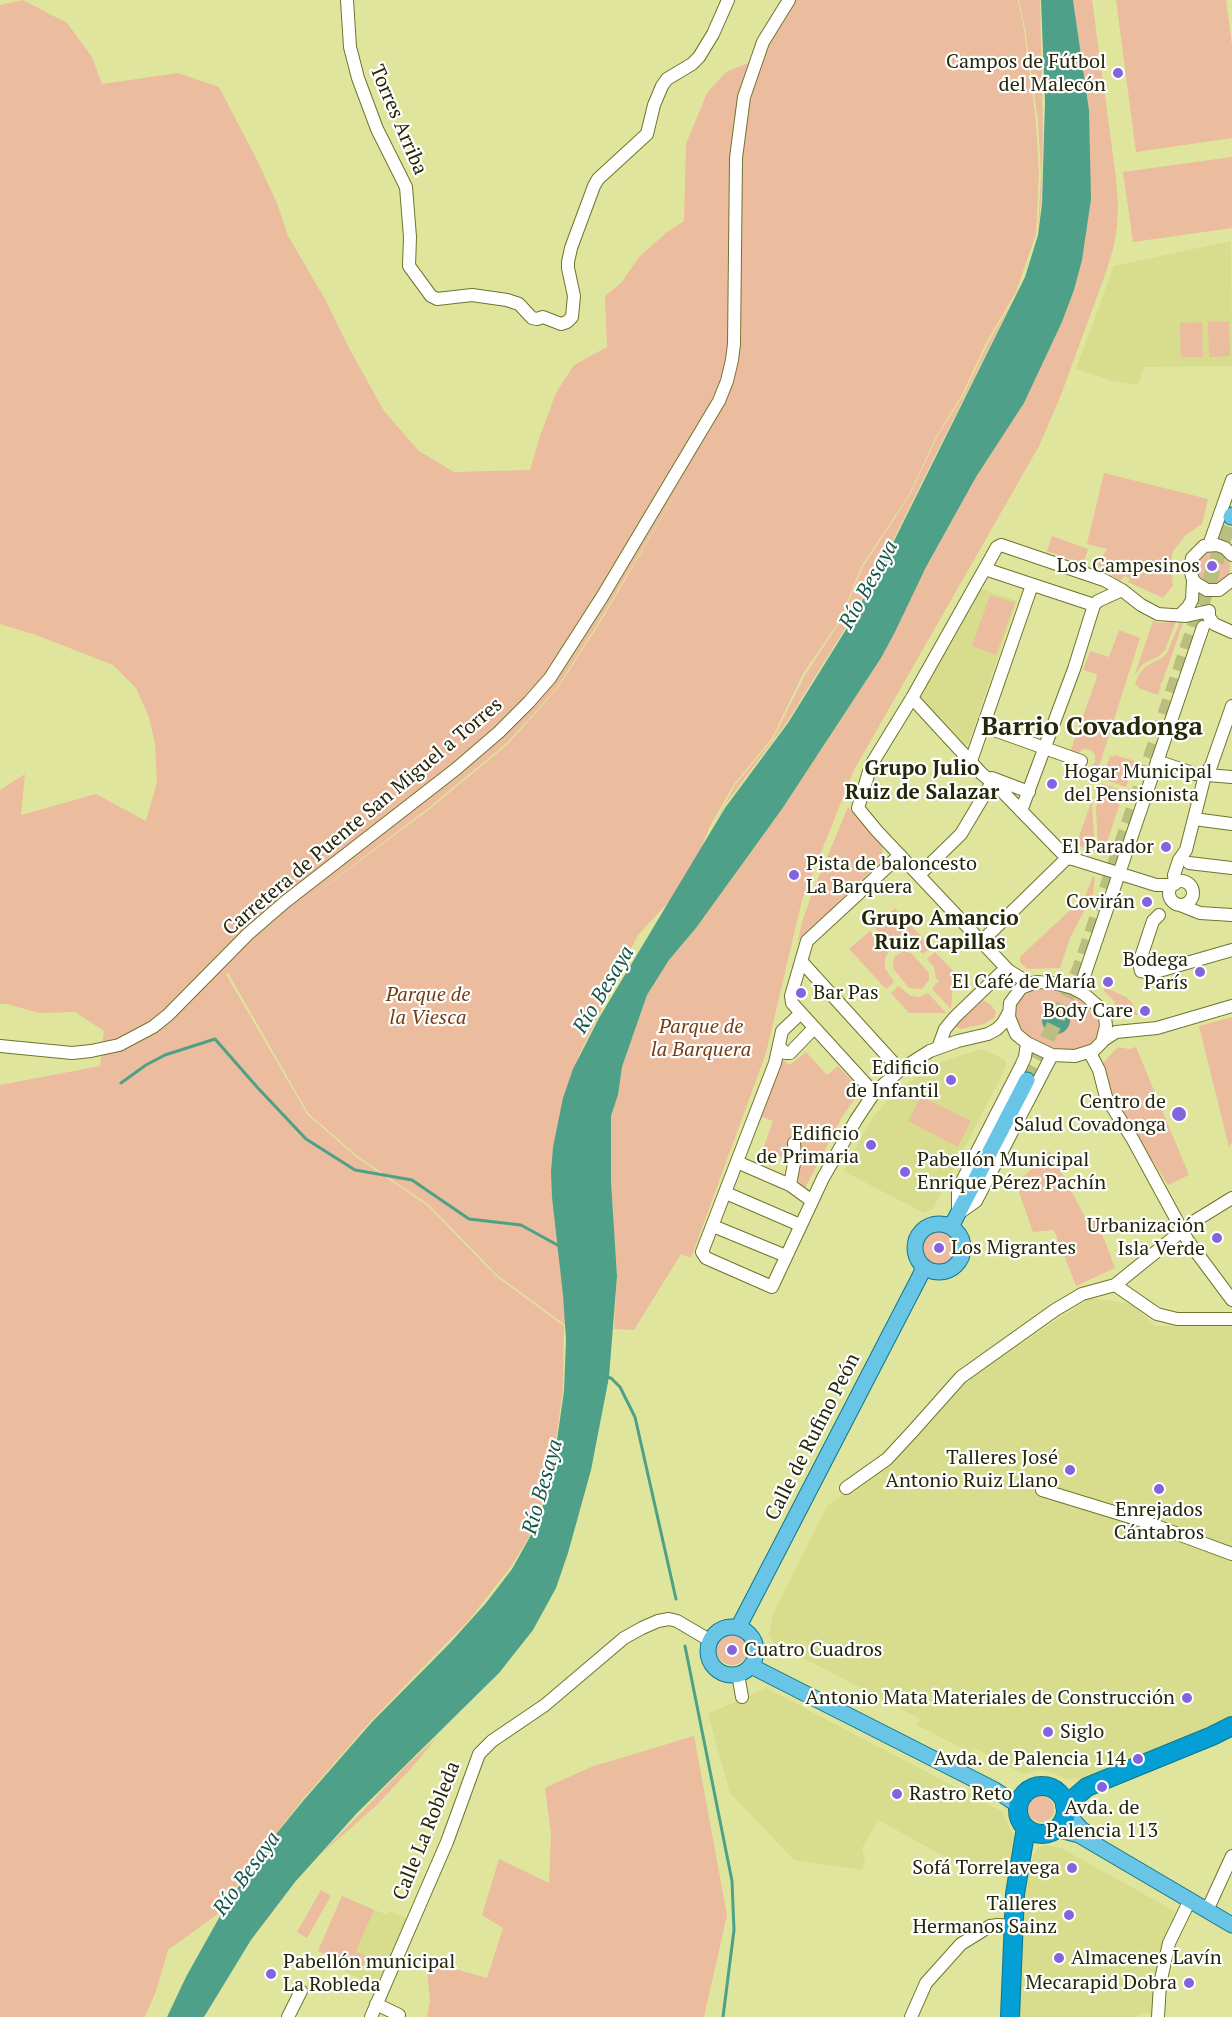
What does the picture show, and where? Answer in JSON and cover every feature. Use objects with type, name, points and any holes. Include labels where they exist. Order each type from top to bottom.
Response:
[{"type":"highway","points":[[1063,1803],[1087,1787],[1232,1726]]},
{"type":"highway","points":[[1010,2017],[1013,1926],[1022,1861],[1040,1830],[1061,1824],[1063,1803],[1051,1787],[1036,1786],[1020,1800],[1019,1818],[1040,1830]]},
{"type":"main road","points":[[954,1221],[927,1227],[920,1234],[915,1247],[917,1257],[928,1268],[949,1270],[960,1259],[963,1249],[954,1221],[1026,1080]]},
{"type":"main road","name":"Calle de Rufino Peón","points":[[742,1631],[922,1272],[928,1268]]},
{"type":"main road","points":[[729,1628],[742,1631],[754,1642],[753,1662],[738,1674],[724,1673],[713,1665],[709,1655],[711,1641],[720,1631],[729,1628]]},
{"type":"main road","points":[[753,1662],[998,1784],[1020,1800]]},
{"type":"main road","points":[[1063,1803],[1082,1830],[1232,1917]]},
{"type":"main road","points":[[1040,1830],[1079,1835],[1232,1925]]},
{"type":"street","name":"Torres Arriba","points":[[347,0],[350,47],[358,78],[377,129],[406,187],[410,237],[409,266],[431,296],[437,298],[472,295],[507,300],[519,304],[532,318],[543,317],[561,324],[572,317],[574,296],[567,268],[568,262],[594,186],[598,179],[647,134],[654,105],[662,86],[667,79],[692,64],[699,57],[713,34],[728,0]]},
{"type":"street","name":"Carretera de Puente San Miguel a Torres","points":[[0,1046],[72,1053],[91,1051],[119,1045],[153,1027],[168,1015],[248,933],[456,770],[514,718],[550,678],[602,597],[719,401],[727,381],[734,344],[736,158],[744,97],[763,42],[789,0]]},
{"type":"street","points":[[1209,545],[1232,480]]},
{"type":"street","points":[[1029,983],[1007,970],[858,808],[871,765],[912,698],[997,546],[1001,545],[1104,580],[1158,614],[1186,616],[1209,611]]},
{"type":"street","points":[[1181,614],[1192,600],[1194,591],[1190,569],[1192,558],[1199,549],[1209,545],[1221,546],[1232,551]]},
{"type":"street","points":[[985,569],[1096,603],[1122,590]]},
{"type":"street","points":[[1021,811],[1046,749],[1104,580]]},
{"type":"street","points":[[1193,580],[1207,590],[1219,590]]},
{"type":"street","points":[[1232,580],[1219,590],[1209,611],[1214,624],[1232,632]]},
{"type":"street","points":[[970,761],[1032,585]]},
{"type":"street","points":[[1079,991],[1203,627]]},
{"type":"street","points":[[912,698],[970,761],[1066,858],[1156,885],[1182,882],[1191,890],[1202,908],[1215,914]]},
{"type":"street","points":[[1175,902],[1170,891],[1174,884],[1174,875],[1179,860],[1186,850],[1205,775],[1228,731],[1232,706]]},
{"type":"street","points":[[982,726],[1082,761]]},
{"type":"street","points":[[1157,761],[1195,774],[1232,777]]},
{"type":"street","points":[[987,778],[1029,792]]},
{"type":"street","points":[[919,875],[961,834],[987,778]]},
{"type":"street","points":[[1194,819],[1232,824]]},
{"type":"street","points":[[1175,902],[1187,903],[1191,890],[1186,850]]},
{"type":"street","points":[[874,1093],[792,1003],[791,996],[807,941],[900,855]]},
{"type":"street","points":[[982,942],[1066,858]]},
{"type":"street","points":[[1189,863],[1232,868]]},
{"type":"street","points":[[1156,885],[1175,902],[1200,913],[1232,915]]},
{"type":"street","points":[[1159,915],[1153,921],[1140,963],[1141,971],[1152,973],[1232,950]]},
{"type":"street","points":[[801,961],[900,1070]]},
{"type":"street","points":[[1007,970],[1015,994]]},
{"type":"street","points":[[938,1048],[945,1029],[955,1017],[1007,970]]},
{"type":"street","points":[[1127,1030],[1105,1017],[1095,1002],[1079,991],[1054,982],[1029,983],[1015,994],[1010,1003],[1009,1012],[1016,1034],[1027,1043],[1052,1055],[1075,1056],[1090,1053],[1113,1033],[1157,1028],[1232,1006]]},
{"type":"street","points":[[801,1013],[782,1031],[775,1063],[702,1252],[706,1258],[772,1287],[812,1201],[856,1120],[874,1093],[900,1070],[938,1048],[988,1034],[1000,1026],[1009,1012]]},
{"type":"street","points":[[1102,1042],[1106,1030],[1105,1017]]},
{"type":"street","points":[[779,1046],[785,1053],[790,1053],[814,1028]]},
{"type":"street","points":[[988,1034],[994,1036],[1016,1034]]},
{"type":"street","points":[[954,1221],[958,1189],[1024,1060],[1027,1043]]},
{"type":"street","points":[[1090,1053],[1099,1070],[1106,1097],[1132,1138],[1183,1231],[1232,1300]]},
{"type":"street","points":[[954,1221],[976,1201],[1052,1055]]},
{"type":"street","points":[[790,1185],[795,1158],[794,1143]]},
{"type":"street","points":[[737,1162],[790,1185],[812,1201]]},
{"type":"street","points":[[726,1194],[800,1225]]},
{"type":"street","points":[[846,1488],[887,1458],[961,1377],[1055,1310],[1082,1294],[1115,1285],[1183,1231],[1232,1198]]},
{"type":"street","points":[[713,1226],[786,1256]]},
{"type":"street","points":[[1115,1285],[1157,1314],[1178,1319],[1232,1319]]},
{"type":"street","points":[[1042,1490],[1140,1520],[1232,1554]]},
{"type":"street","name":"Calle La Robleda","points":[[371,2017],[447,1842],[478,1754],[492,1741],[545,1705],[624,1638],[642,1628],[669,1619],[677,1621],[711,1641]]},
{"type":"street","points":[[738,1674],[742,1697]]},
{"type":"street","points":[[1210,1904],[1232,1856]]},
{"type":"street","points":[[1158,2017],[1160,1984],[1169,1942],[1190,1900]]},
{"type":"street","points":[[911,2017],[926,1983],[960,1944],[990,1926],[1013,1926]]},
{"type":"street","points":[[288,2017],[301,1991]]},
{"type":"street","points":[[376,2004],[399,2015],[398,2017]]},
{"type":"shaded area","points":[[1231,241],[1232,366],[1144,367],[1138,385],[1113,381],[1076,369],[1114,266]]},
{"type":"shaded area","points":[[979,588],[1017,601],[968,744],[963,745],[920,700],[919,693]]},
{"type":"shaded area","points":[[982,1049],[1004,1059],[1006,1067],[933,1209],[924,1213],[843,1171],[871,1120],[890,1097],[929,1067]]},
{"type":"shaded area","points":[[1090,1298],[1126,1303],[1136,1307],[1155,1326],[1232,1326],[1232,1716],[1217,1725],[1081,1780],[1065,1779],[1041,1770],[1023,1774],[974,1748],[971,1753],[917,1725],[920,1719],[813,1663],[784,1651],[775,1645],[769,1635],[773,1613],[828,1505],[898,1456],[965,1380]]},
{"type":"shaded area","name":"Rastro Reto","points":[[766,1688],[1003,1812],[1016,1837],[1016,1847],[1007,1867],[1009,1880],[981,1868],[978,1875],[878,1820],[862,1848],[865,1860],[862,1870],[794,1860],[730,1793],[708,1714]]},
{"type":"shaded area","points":[[1046,1845],[1063,1849],[1176,1912],[1168,1926],[1156,2014],[1140,2013],[1139,2017],[1019,2017],[1026,1884],[1034,1853],[1038,1848]]},
{"type":"shaded area","points":[[342,1896],[387,1915],[389,1911],[409,1919],[381,1988],[339,1969],[341,1962],[318,1951]]},
{"type":"green space","name":"Parque de la Viesca","points":[[23,0],[67,23],[92,57],[102,84],[178,73],[219,87],[277,203],[288,236],[325,299],[384,411],[419,451],[454,472],[530,470],[556,393],[574,365],[607,347],[605,296],[621,283],[639,257],[667,232],[684,221],[686,144],[707,93],[726,72],[748,63],[759,62],[767,44],[796,0],[1018,0],[1036,122],[1039,173],[1036,234],[1016,292],[986,343],[962,395],[936,437],[909,495],[861,567],[840,620],[803,674],[772,738],[734,784],[709,828],[690,879],[638,935],[578,1057],[573,1107],[575,1332],[497,1275],[429,1205],[356,1155],[308,1113],[228,973],[226,974],[307,1114],[355,1156],[428,1206],[496,1276],[564,1326],[563,1390],[553,1461],[541,1508],[529,1537],[510,1568],[469,1620],[371,1721],[302,1800],[242,1878],[219,1913],[168,1950],[156,1991],[145,2017],[0,2017],[0,1085],[100,1066],[104,1031],[75,1012],[39,1013],[0,1004],[0,790],[25,774],[21,815],[96,794],[146,821],[157,782],[155,744],[149,717],[136,688],[113,665],[36,635],[0,624],[0,5]],"holes":[[[697,458],[598,626],[557,689],[508,744],[427,811],[282,919],[426,810],[507,743],[556,689]]]},
{"type":"green space","points":[[1019,0],[1040,0],[1043,133],[1041,204],[1038,229],[1041,173],[1038,121]]},
{"type":"green space","name":"Parque de la Barquera","points":[[1073,0],[1092,0],[1116,178],[1117,226],[1106,272],[1061,395],[1039,446],[854,770],[802,900],[766,1053],[691,1258],[681,1254],[634,1330],[614,1329],[617,1276],[611,1182],[611,1116],[618,1095],[622,1067],[647,995],[669,960],[696,928],[782,809],[881,658],[926,567],[976,477],[1024,403],[1062,322],[1074,290],[1086,234],[1089,110]]},
{"type":"green space","points":[[1116,0],[1226,0],[1232,46],[1232,138],[1136,152]]},
{"type":"green space","points":[[1232,157],[1232,228],[1133,242],[1123,172]]},
{"type":"green space","points":[[1013,300],[851,619],[787,722],[727,802],[708,836],[735,785],[773,739],[805,675],[841,620],[862,568],[910,495],[937,437],[963,396],[988,343]]},
{"type":"green space","points":[[1229,321],[1230,356],[1209,357],[1208,322]]},
{"type":"green space","points":[[1202,322],[1203,357],[1181,357],[1180,323]]},
{"type":"green space","points":[[1104,473],[1208,499],[1202,524],[1187,534],[1173,551],[1171,563],[1173,586],[1163,598],[1128,582],[1130,579],[1125,576],[1120,581],[1097,565],[1107,549],[1087,544]]},
{"type":"green space","points":[[1052,536],[1088,549],[1083,564],[1047,551]]},
{"type":"green space","points":[[1213,550],[1225,555],[1230,567],[1225,579],[1213,584],[1201,579],[1196,567],[1201,555]]},
{"type":"green space","points":[[990,595],[1015,603],[996,655],[972,646]]},
{"type":"green space","points":[[1153,621],[1161,623],[1176,621],[1165,650],[1159,656],[1143,664],[1135,674]]},
{"type":"green space","points":[[1180,622],[1183,623],[1162,683],[1159,684],[1161,685],[1158,695],[1138,688],[1139,686],[1135,685],[1138,676],[1145,667],[1167,653]]},
{"type":"green space","points":[[1119,630],[1140,638],[1097,773],[1084,769],[1095,762],[1095,755],[1091,750],[1083,749],[1075,756],[1069,755],[1097,677],[1096,674],[1083,670],[1090,651],[1109,657]]},
{"type":"green space","points":[[1115,755],[1135,761],[1132,770],[1129,771],[1131,772],[1126,787],[1102,779],[1110,756]]},
{"type":"green space","points":[[1101,783],[1124,791],[1103,854],[1098,852],[1096,808]]},
{"type":"green space","points":[[1094,794],[1092,805],[1095,851],[1076,845]]},
{"type":"green space","points":[[848,807],[883,845],[881,861],[798,941],[814,888]]},
{"type":"green space","points":[[1093,876],[1095,877],[1093,894],[1070,938],[1060,968],[1027,969],[1020,962],[1020,957],[1085,896]]},
{"type":"green space","points":[[895,908],[931,947],[923,954],[911,945],[900,944],[894,947],[874,927]]},
{"type":"green space","points":[[870,931],[889,951],[885,958],[885,968],[894,982],[886,989],[849,949]]},
{"type":"green space","points":[[904,951],[911,953],[929,973],[929,980],[922,989],[909,988],[893,968],[894,957]]},
{"type":"green space","points":[[935,952],[954,972],[951,1009],[932,989],[939,980],[936,979],[934,967],[927,959]]},
{"type":"green space","points":[[898,986],[911,996],[920,997],[928,993],[946,1013],[909,1013],[891,993]]},
{"type":"green space","points":[[1104,987],[1126,997],[1132,1002],[1138,1015],[1119,1013],[1113,1000],[1104,991]]},
{"type":"green space","points":[[1048,989],[1081,999],[1095,1012],[1100,1030],[1090,1045],[1076,1050],[1059,1050],[1036,1042],[1023,1032],[1015,1015],[1018,1001],[1030,991]]},
{"type":"green space","points":[[983,1000],[996,1012],[994,1018],[984,1024],[961,1029],[956,1027],[957,1024]]},
{"type":"green space","points":[[1232,1017],[1232,1142],[1229,1147],[1199,1026]]},
{"type":"green space","points":[[1118,1047],[1129,1049],[1136,1047],[1189,1175],[1168,1185],[1108,1090],[1102,1064]]},
{"type":"green space","points":[[806,1052],[827,1075],[838,1066],[861,1090],[842,1117],[804,1190],[798,1180],[799,1164],[763,1149],[773,1121],[760,1116],[781,1059],[790,1065]]},
{"type":"green space","points":[[921,1096],[971,1121],[958,1147],[908,1121]]},
{"type":"green space","points":[[1050,1151],[1087,1221],[1096,1218],[1115,1268],[1076,1286],[1054,1230],[1033,1232],[1016,1184]]},
{"type":"green space","points":[[940,1231],[952,1236],[957,1248],[952,1260],[940,1265],[928,1260],[923,1248],[928,1236]]},
{"type":"green space","points":[[732,1633],[743,1638],[748,1649],[743,1660],[732,1665],[721,1660],[716,1649],[721,1638]]},
{"type":"green space","points":[[438,1736],[376,1806],[321,1854],[406,1766]]},
{"type":"green space","points":[[694,1736],[727,1915],[704,2017],[427,2017],[430,2001],[426,1961],[487,1978],[503,1928],[482,1915],[499,1859],[549,1883],[551,1834],[545,1788],[591,1767]]},
{"type":"green space","points":[[1041,1796],[1050,1800],[1054,1809],[1050,1818],[1041,1822],[1032,1818],[1028,1809],[1032,1800]]},
{"type":"green space","points":[[321,1890],[331,1896],[307,1938],[297,1932]]},
{"type":"green space","points":[[342,1896],[374,1910],[356,1951],[367,1957],[361,1970],[318,1951]]},
{"type":"water","points":[[1041,0],[1073,0],[1089,110],[1091,199],[1082,260],[1074,290],[1062,322],[1024,403],[976,477],[926,567],[881,658],[782,809],[696,928],[669,960],[647,995],[622,1067],[618,1095],[611,1116],[611,1182],[617,1276],[609,1377],[591,1470],[556,1588],[533,1630],[499,1673],[357,1813],[295,1882],[251,1940],[204,2017],[167,2017],[186,1977],[229,1900],[277,1833],[372,1722],[486,1603],[512,1569],[536,1526],[554,1461],[564,1391],[566,1340],[551,1172],[553,1147],[563,1098],[573,1069],[599,1018],[725,808],[788,723],[852,620],[887,555],[1025,277],[1038,235],[1042,204],[1045,102]]},
{"type":"water","points":[[1056,1006],[1066,1010],[1070,1020],[1066,1030],[1056,1034],[1046,1030],[1042,1020],[1046,1010]]},
{"type":"waterway","points":[[121,1083],[165,1055],[215,1039],[306,1139],[355,1170],[412,1180],[469,1219],[521,1225],[561,1247]]},
{"type":"waterway","points":[[606,1377],[611,1378],[620,1387],[635,1417],[676,1599]]},
{"type":"waterway","points":[[685,1646],[732,1881],[734,1930],[723,2017]]},
{"type":"tunnel","points":[[1027,1080],[1080,968],[1231,517]]},
{"type":"place","name":"Campos de Fútbol del Malecón","points":[[1118,73]]},
{"type":"place","name":"Los Campesinos","points":[[1212,566]]},
{"type":"place","name":"Hogar Municipal del Pensionista","points":[[1052,784]]},
{"type":"place","name":"El Parador","points":[[1166,847]]},
{"type":"place","name":"Pista de baloncesto La Barquera","points":[[794,875]]},
{"type":"place","name":"Covirán","points":[[1147,902]]},
{"type":"place","name":"Bodega París","points":[[1200,972]]},
{"type":"place","name":"El Café de María","points":[[1108,982]]},
{"type":"place","name":"Bar Pas","points":[[801,993]]},
{"type":"place","name":"Body Care","points":[[1145,1011]]},
{"type":"place","name":"Edificio de Infantil","points":[[951,1080]]},
{"type":"place","name":"Centro de Salud Covadonga","points":[[1179,1114]]},
{"type":"place","name":"Edificio de Primaria","points":[[871,1145]]},
{"type":"place","name":"Pabellón Municipal Enrique Pérez Pachín","points":[[905,1172]]},
{"type":"place","name":"Urbanización Isla Verde","points":[[1217,1238]]},
{"type":"place","name":"Los Migrantes","points":[[939,1248]]},
{"type":"place","name":"Talleres José Antonio Ruiz Llano","points":[[1070,1470]]},
{"type":"place","name":"Enrejados Cántabros","points":[[1159,1489]]},
{"type":"place","name":"Cuatro Cuadros","points":[[732,1650]]},
{"type":"place","name":"Antonio Mata Materiales de Construcción","points":[[1187,1698]]},
{"type":"place","name":"Siglo","points":[[1048,1732]]},
{"type":"place","name":"Avda. de Palencia 114","points":[[1138,1759]]},
{"type":"place","name":"Avda. de Palencia 113","points":[[1102,1787]]},
{"type":"place","name":"Rastro Reto","points":[[897,1794]]},
{"type":"place","name":"Sofá Torrelavega","points":[[1072,1868]]},
{"type":"place","name":"Talleres Hermanos Sainz","points":[[1069,1915]]},
{"type":"place","name":"Almacenes Lavín","points":[[1059,1958]]},
{"type":"place","name":"Pabellón municipal La Robleda","points":[[271,1974]]},
{"type":"place","name":"Mecarapid Dobra","points":[[1189,1983]]},
{"type":"district","name":"Barrio Covadonga","points":[[1092,728]]},
{"type":"district","name":"Grupo Julio Ruiz de Salazar","points":[[922,781]]},
{"type":"district","name":"Grupo Amancio Ruiz Capillas","points":[[940,931]]},
{"type":"water label","name":"Río Besaya","points":[[869,585]]},
{"type":"water label","name":"Río Besaya","points":[[604,990]]},
{"type":"water label","name":"Río Besaya","points":[[543,1487]]},
{"type":"water label","name":"Río Besaya","points":[[247,1874]]}]
